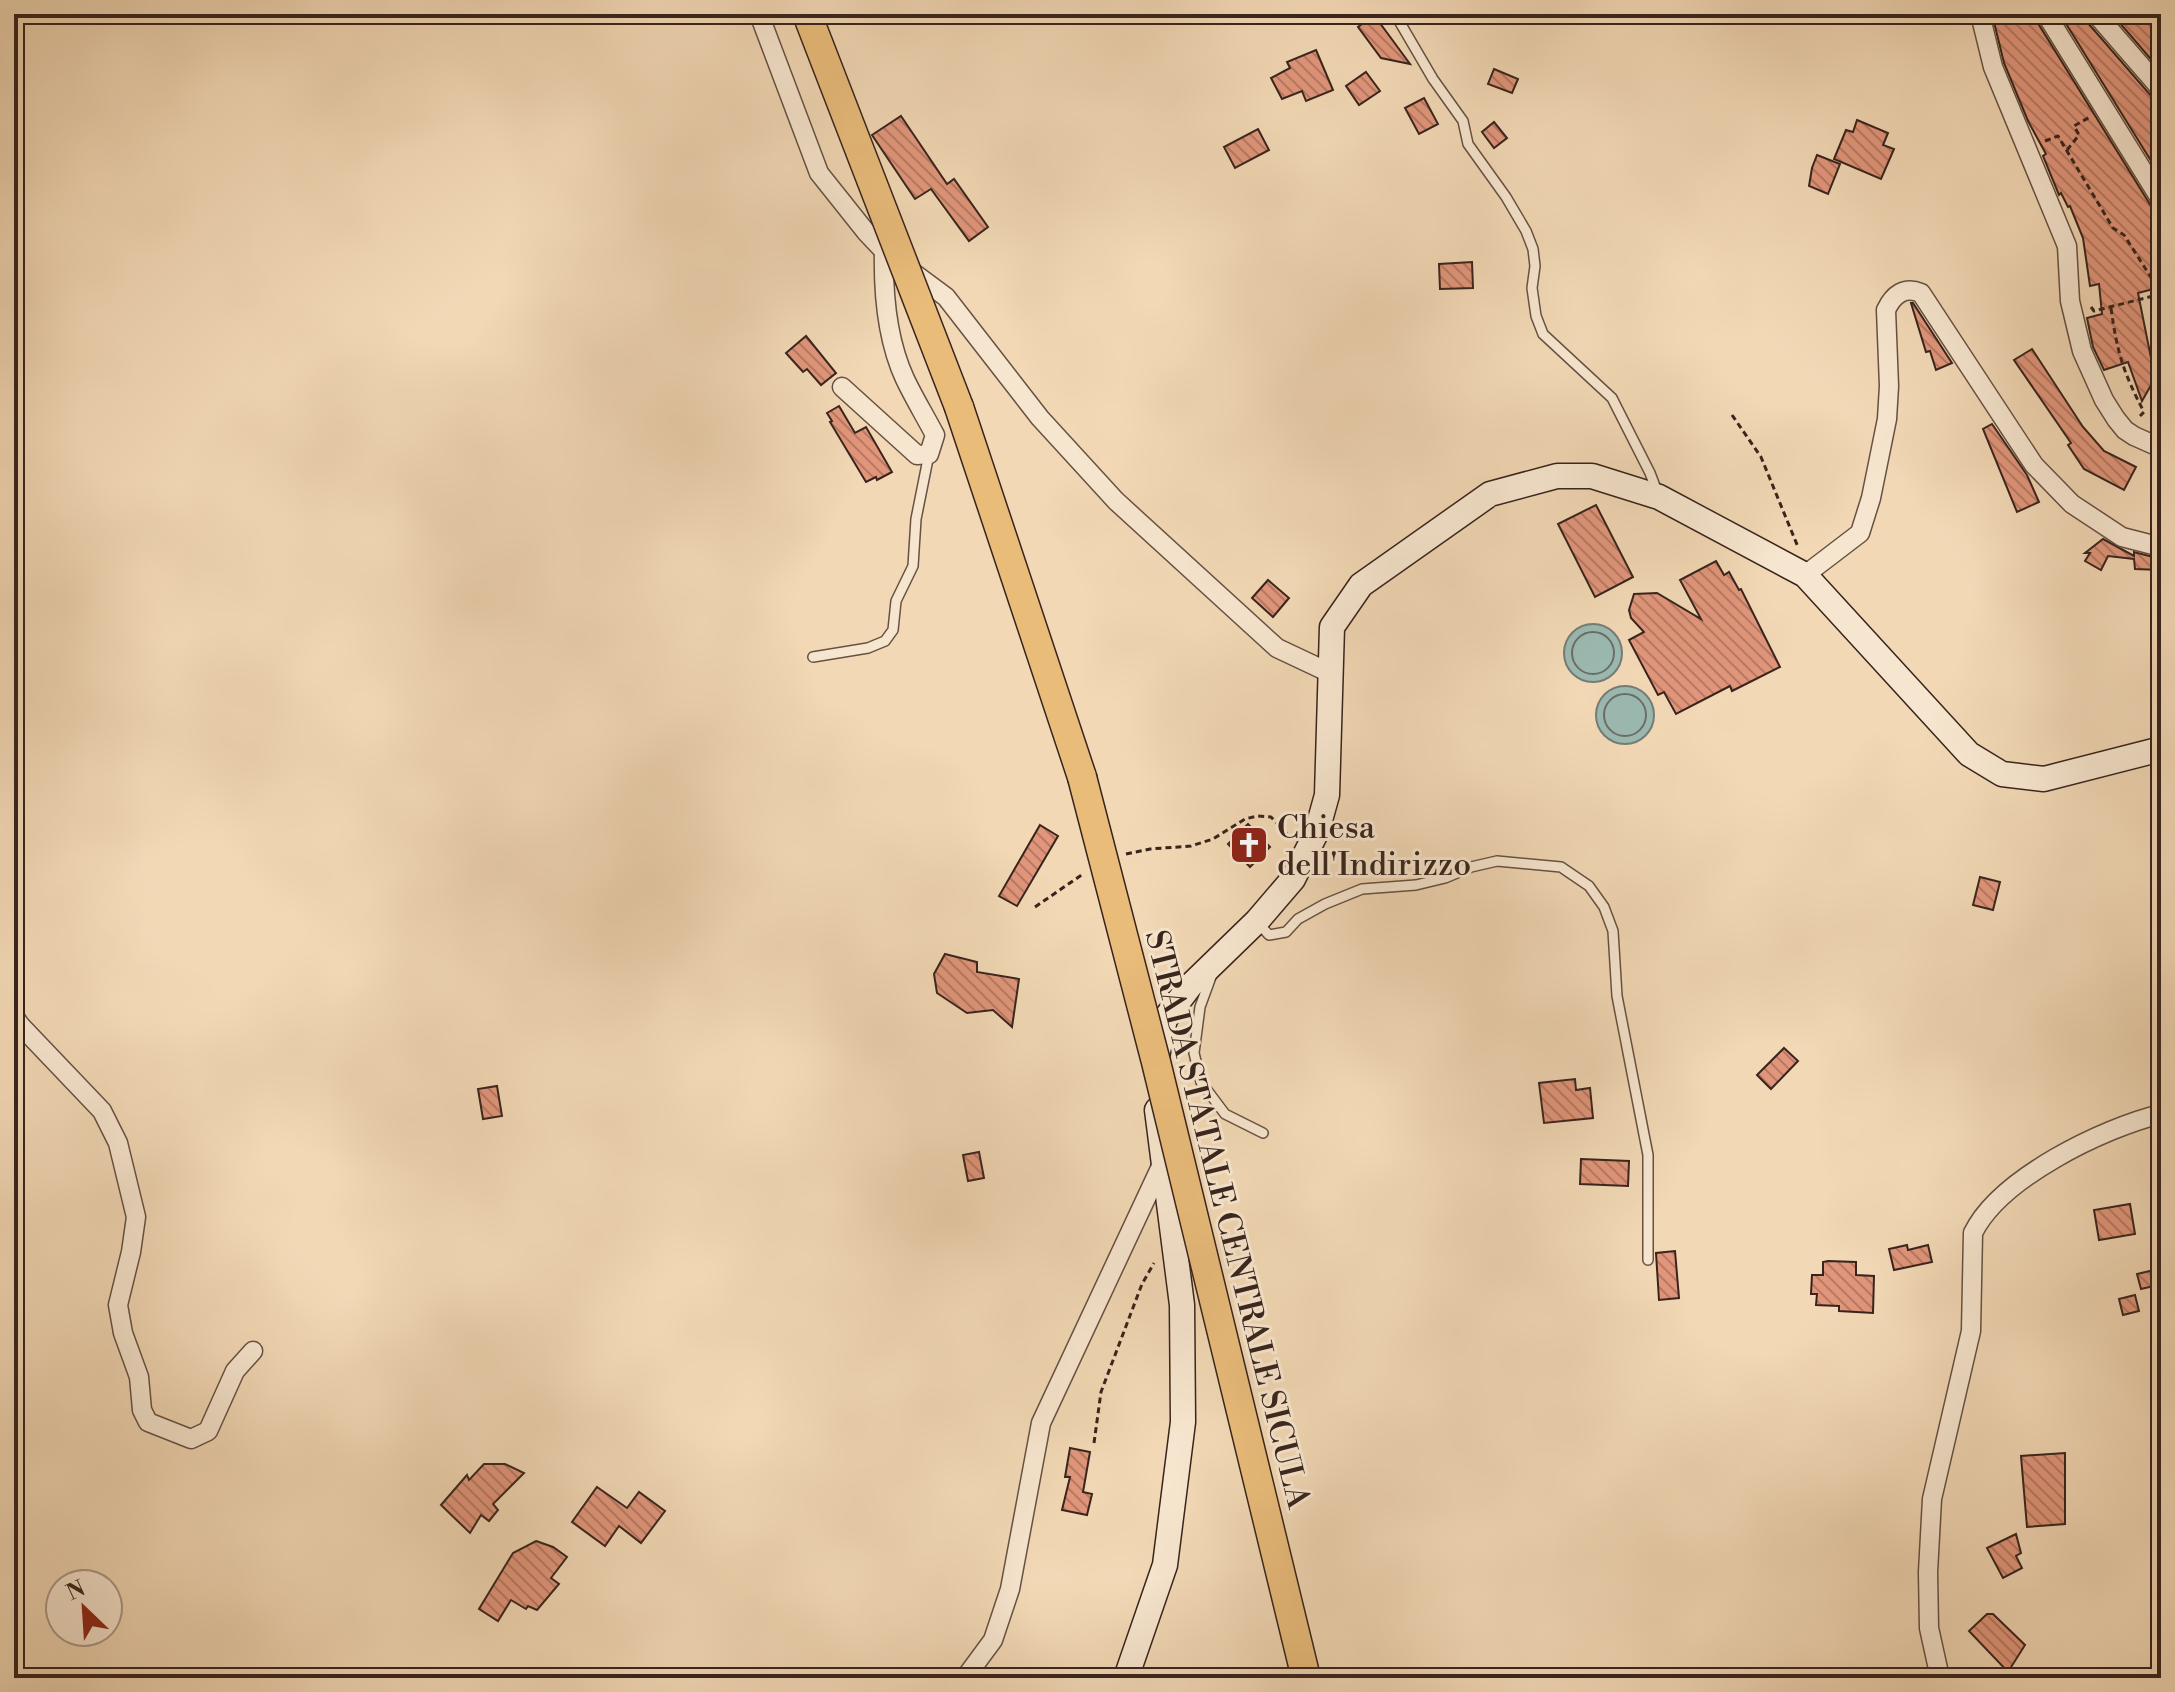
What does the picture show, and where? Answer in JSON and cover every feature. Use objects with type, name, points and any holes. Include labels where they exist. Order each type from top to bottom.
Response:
[{"type":"main road","name":"STRADA STATALE CENTRALE SICULA","points":[[807,14],[959,407],[1082,777],[1156,1062],[1306,1678]]},
{"type":"main road","points":[[1126,1678],[1165,1565],[1183,1422],[1182,1305],[1154,1091],[1157,1055],[1165,1019],[1190,986],[1257,921],[1293,879],[1317,831],[1327,795],[1332,627],[1361,585],[1490,494],[1557,476],[1592,476],[1659,497],[1799,571],[1969,754],[2002,774],[2044,779],[2161,749]]},
{"type":"street","points":[[759,14],[819,173],[866,232],[884,251],[946,297],[1040,418],[1116,501],[1277,648],[1330,673]]},
{"type":"street","points":[[1980,14],[1993,67],[2067,246],[2070,301],[2082,351],[2116,419],[2134,436],[2161,448]]},
{"type":"street","points":[[2046,14],[2161,200]]},
{"type":"street","points":[[2096,14],[2161,89]]},
{"type":"street","points":[[842,387],[917,455],[929,454],[935,435],[905,378],[892,341],[883,283],[884,251]]},
{"type":"street","points":[[1799,571],[1860,533],[1871,498],[1887,419],[1886,310],[1890,300],[1907,290],[1921,293],[2034,465],[2072,504],[2122,537],[2161,547]]},
{"type":"street","points":[[14,1016],[102,1111],[118,1143],[136,1217],[118,1305],[123,1333],[139,1377],[142,1410],[148,1422],[191,1439],[208,1431],[235,1371],[253,1351]]},
{"type":"street","points":[[1940,1678],[1929,1628],[1932,1499],[1971,1331],[1973,1233],[1979,1220],[1995,1204],[2044,1165],[2093,1138],[2161,1114]]},
{"type":"street","points":[[965,1678],[993,1640],[1010,1589],[1041,1423],[1163,1162]]},
{"type":"lane","points":[[1395,14],[1433,79],[1463,121],[1468,144],[1526,231],[1535,266],[1532,288],[1536,316],[1543,334],[1612,398],[1659,497]]},
{"type":"lane","points":[[813,657],[868,648],[885,641],[893,630],[896,601],[913,566],[916,519],[929,454]]},
{"type":"lane","points":[[1257,921],[1269,935],[1286,932],[1298,919],[1362,889],[1416,885],[1497,861],[1561,867],[1589,886],[1604,907],[1613,931],[1617,996],[1648,1155],[1648,1260]]},
{"type":"lane","points":[[1217,959],[1200,1007],[1194,1053],[1201,1082],[1225,1114],[1263,1133]]},
{"type":"path","points":[[2067,150],[2079,135],[2074,126],[2104,109]]},
{"type":"path","points":[[2058,136],[2113,228],[2124,235],[2161,295],[2157,304]]},
{"type":"path","points":[[2090,304],[2094,311],[2153,296],[2161,312]]},
{"type":"path","points":[[2111,308],[2117,349],[2127,379],[2144,412],[2137,419]]},
{"type":"path","points":[[1732,415],[1761,457],[1798,546],[1799,571]]},
{"type":"path","points":[[1122,855],[1191,846],[1213,839],[1245,819],[1257,816],[1271,817],[1306,854]]},
{"type":"path","points":[[1035,907],[1088,871]]},
{"type":"path","points":[[1094,1443],[1101,1392],[1117,1347],[1142,1284],[1173,1231]]},
{"type":"water","points":[[1593,624],[1613,633],[1622,653],[1613,673],[1593,682],[1573,673],[1564,653],[1573,633]]},
{"type":"water","points":[[1625,686],[1645,695],[1654,715],[1645,735],[1625,744],[1605,735],[1596,715],[1605,695]]},
{"type":"building","points":[[1992,14],[2034,14],[2151,206],[2161,212],[2161,287],[2138,293],[2155,378],[2142,401],[2128,362],[2104,370],[2093,347],[2087,318],[2102,314],[2099,284],[2090,286],[2083,238],[2070,206],[2061,193],[2059,195],[2043,156],[2046,154],[2028,121],[2004,63]]},
{"type":"building","points":[[2060,14],[2084,14],[2087,22],[2152,97],[2161,101],[2161,177]]},
{"type":"building","points":[[2112,14],[2161,14],[2161,71]]},
{"type":"building","points":[[1374,15],[1410,64],[1381,58],[1358,27]]},
{"type":"building","points":[[1316,50],[1333,90],[1306,101],[1302,91],[1282,99],[1271,78],[1290,68],[1287,62]]},
{"type":"building","points":[[1494,69],[1518,79],[1512,93],[1488,84]]},
{"type":"building","points":[[1366,72],[1380,91],[1359,105],[1346,86]]},
{"type":"building","points":[[1424,98],[1438,124],[1419,134],[1405,108]]},
{"type":"building","points":[[901,116],[947,184],[954,179],[988,227],[969,241],[931,189],[915,199],[872,135]]},
{"type":"building","points":[[1857,120],[1888,133],[1883,145],[1894,149],[1881,179],[1834,159],[1846,130],[1853,132]]},
{"type":"building","points":[[1494,122],[1507,138],[1494,148],[1482,132]]},
{"type":"building","points":[[1258,129],[1269,150],[1235,168],[1224,147]]},
{"type":"building","points":[[1817,155],[1840,164],[1828,194],[1809,186]]},
{"type":"building","points":[[1472,262],[1473,288],[1440,289],[1439,264]]},
{"type":"building","points":[[1911,303],[1952,363],[1936,370],[1930,351],[1926,352]]},
{"type":"building","points":[[806,336],[836,373],[821,385],[807,369],[803,372],[786,353]]},
{"type":"building","points":[[2032,349],[2083,427],[2104,451],[2136,467],[2124,490],[2084,469],[2068,445],[2071,443],[2014,360]]},
{"type":"building","points":[[839,406],[855,433],[866,427],[892,472],[866,482],[830,422],[827,413]]},
{"type":"building","points":[[1992,424],[2027,475],[2039,502],[2017,512],[1983,429]]},
{"type":"building","points":[[1596,505],[1633,577],[1595,597],[1558,524]]},
{"type":"building","points":[[2103,539],[2134,556],[2134,552],[2161,559],[2161,570],[2135,569],[2134,559],[2108,556],[2101,570],[2085,561],[2090,553],[2085,553]]},
{"type":"building","points":[[1716,561],[1724,575],[1729,572],[1741,589],[1780,667],[1732,691],[1730,686],[1676,714],[1664,692],[1658,695],[1629,640],[1644,632],[1631,618],[1629,610],[1634,594],[1657,593],[1701,619],[1680,580]]},
{"type":"building","points":[[1268,580],[1289,598],[1273,617],[1252,598]]},
{"type":"building","name":"Chiesa dell'Indirizzo","points":[[1248,824],[1270,847],[1250,867],[1228,844]]},
{"type":"building","points":[[1040,825],[1058,836],[1017,906],[999,896]]},
{"type":"building","points":[[1980,877],[2000,882],[1993,910],[1973,905]]},
{"type":"building","points":[[945,954],[977,962],[977,972],[1019,979],[1012,1027],[993,1010],[967,1013],[937,993],[934,974]]},
{"type":"building","points":[[1784,1048],[1798,1061],[1771,1089],[1757,1075]]},
{"type":"building","points":[[1575,1079],[1576,1090],[1590,1088],[1593,1118],[1544,1123],[1539,1083]]},
{"type":"building","points":[[497,1086],[502,1116],[483,1119],[478,1089]]},
{"type":"building","points":[[979,1152],[984,1178],[968,1181],[963,1155]]},
{"type":"building","points":[[1581,1159],[1629,1161],[1628,1186],[1580,1184]]},
{"type":"building","points":[[2130,1204],[2135,1234],[2099,1240],[2094,1210]]},
{"type":"building","points":[[1907,1245],[1908,1250],[1928,1245],[1932,1262],[1894,1270],[1889,1249]]},
{"type":"building","points":[[1675,1251],[1679,1298],[1659,1300],[1656,1253]]},
{"type":"building","points":[[1823,1262],[1856,1262],[1856,1275],[1874,1276],[1873,1313],[1839,1311],[1839,1306],[1816,1305],[1817,1294],[1811,1294],[1812,1275],[1823,1275]]},
{"type":"building","points":[[2154,1270],[2158,1285],[2141,1289],[2137,1274]]},
{"type":"building","points":[[2135,1295],[2139,1311],[2123,1315],[2119,1299]]},
{"type":"building","points":[[1070,1448],[1090,1452],[1083,1492],[1092,1494],[1087,1515],[1062,1510],[1070,1477],[1065,1477]]},
{"type":"building","points":[[2065,1453],[2065,1524],[2027,1527],[2021,1456]]},
{"type":"building","points":[[484,1464],[505,1464],[524,1473],[493,1504],[498,1510],[489,1521],[481,1515],[470,1533],[441,1505],[467,1475],[469,1480]]},
{"type":"building","points":[[597,1487],[627,1508],[639,1492],[665,1511],[641,1543],[619,1526],[605,1546],[572,1522]]},
{"type":"building","points":[[2016,1534],[2021,1553],[2016,1556],[2022,1568],[2003,1578],[1987,1548]]},
{"type":"building","points":[[536,1541],[553,1547],[567,1557],[551,1578],[559,1584],[537,1610],[528,1606],[526,1609],[511,1600],[498,1621],[479,1609],[513,1553]]},
{"type":"building","points":[[1987,1614],[1993,1614],[2025,1645],[2008,1672],[1969,1631]]},
{"type":"place","name":"Chiesa dell'Indirizzo","points":[[1249,845]]}]
